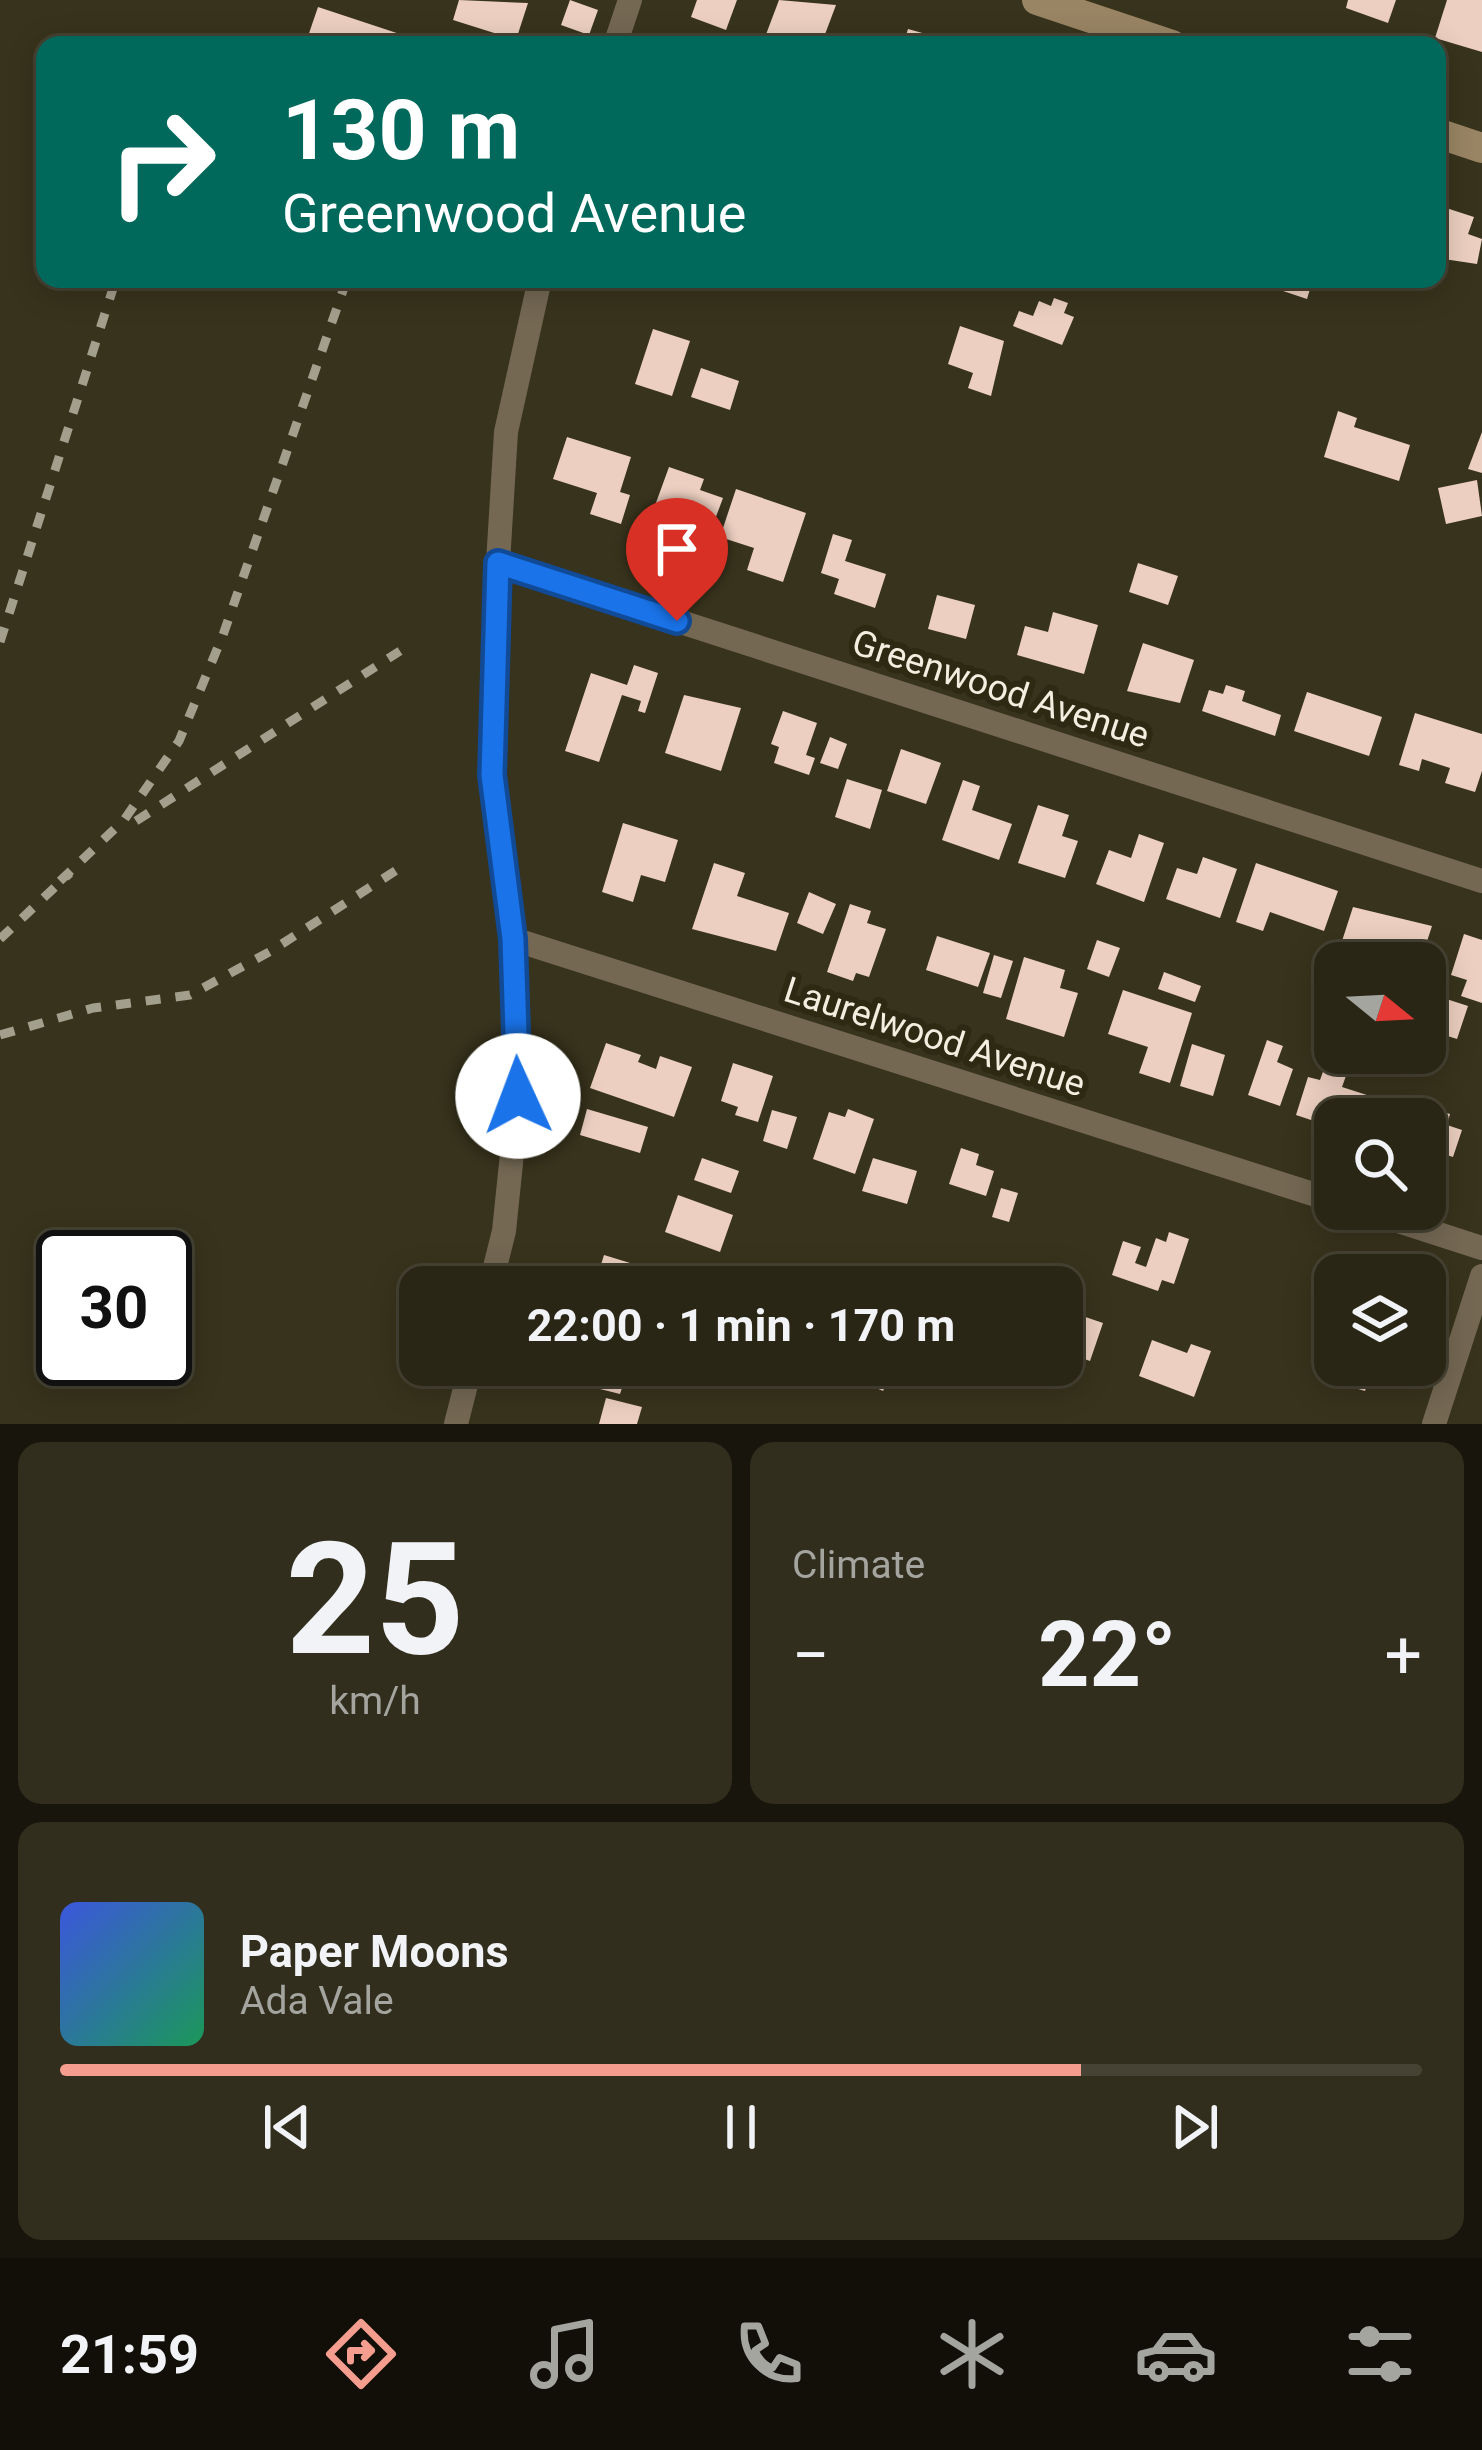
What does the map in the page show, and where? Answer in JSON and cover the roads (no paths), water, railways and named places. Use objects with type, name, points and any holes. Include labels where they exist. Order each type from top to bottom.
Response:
[{"type":"main road","points":[[1037,0],[1145,36]]},
{"type":"main road","points":[[1446,136],[1482,148]]},
{"type":"street","points":[[618,36],[630,0]]},
{"type":"street","points":[[495,1266],[504,1231],[518,1096],[513,939],[492,775],[498,563],[506,431],[538,288]]},
{"type":"street","name":"Greenwood Avenue","points":[[498,563],[1482,881]]},
{"type":"street","name":"Laurelwood Avenue","points":[[513,939],[1314,1194]]},
{"type":"street","points":[[1428,1230],[1482,1247]]},
{"type":"street","points":[[1434,1424],[1482,1276]]},
{"type":"street","points":[[456,1424],[466,1386]]},
{"type":"railway","points":[[0,642],[113,288]]},
{"type":"railway","points":[[60,881],[124,820],[179,741],[223,635],[344,288]]},
{"type":"railway","points":[[136,821],[400,651]]},
{"type":"railway","points":[[0,1035],[93,1008],[190,995],[271,951],[406,864]]},
{"type":"railway","points":[[0,939],[70,873]]}]
